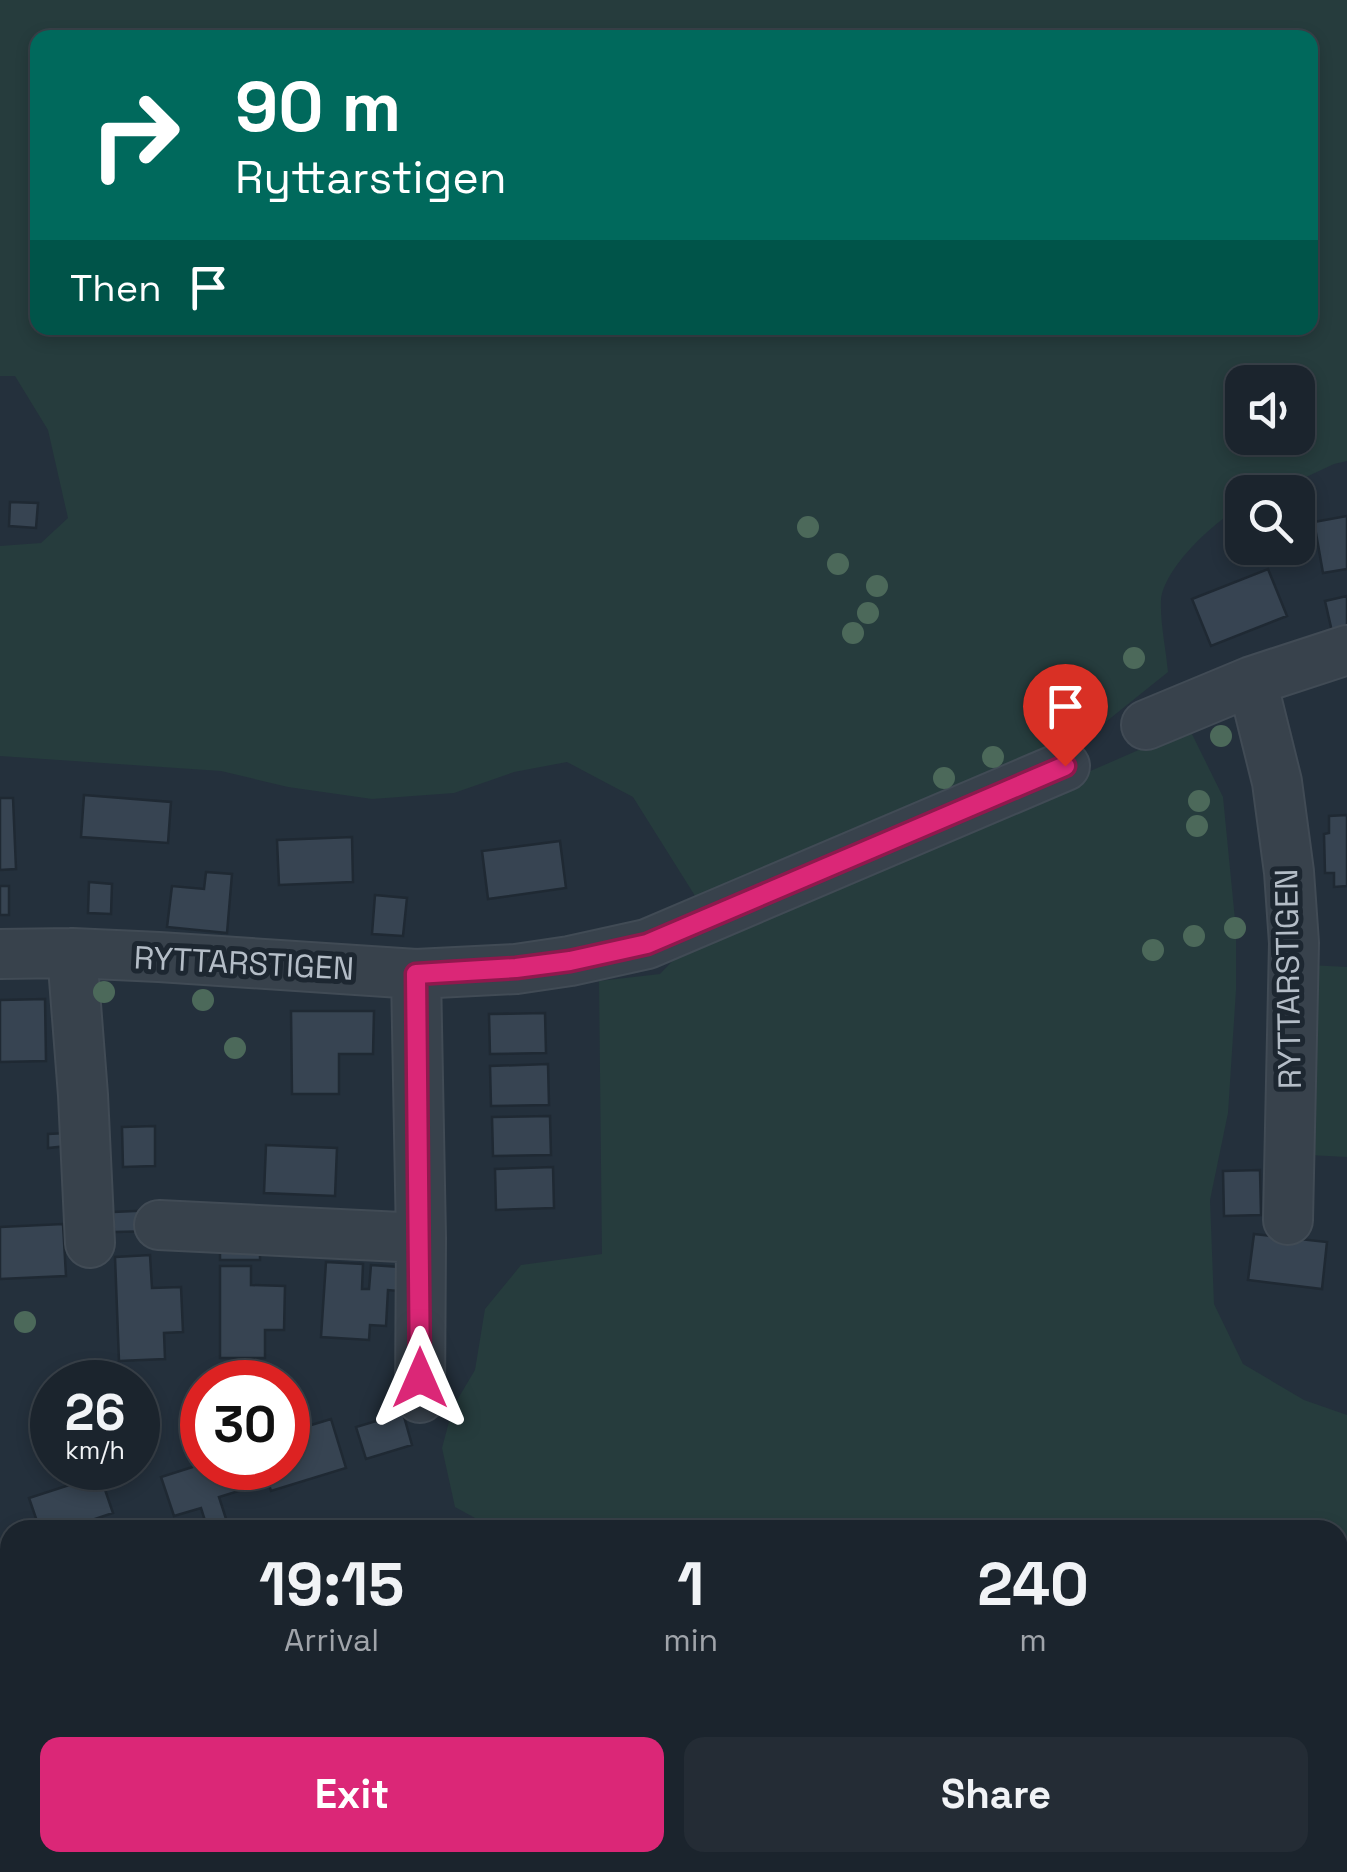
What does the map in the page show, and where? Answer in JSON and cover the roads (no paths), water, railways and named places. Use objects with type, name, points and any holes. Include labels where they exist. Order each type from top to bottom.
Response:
[{"type":"street","points":[[1146,725],[1252,681],[1347,650]]},
{"type":"street","name":"RYTTARSTIGEN","points":[[1252,681],[1277,782],[1294,943],[1288,1220]]},
{"type":"street","name":"RYTTARSTIGEN","points":[[0,954],[72,953],[416,974],[570,961],[647,944],[1065,766]]},
{"type":"street","points":[[72,953],[90,1243]]},
{"type":"street","points":[[416,974],[420,1398]]},
{"type":"street","points":[[159,1225],[421,1238]]}]
